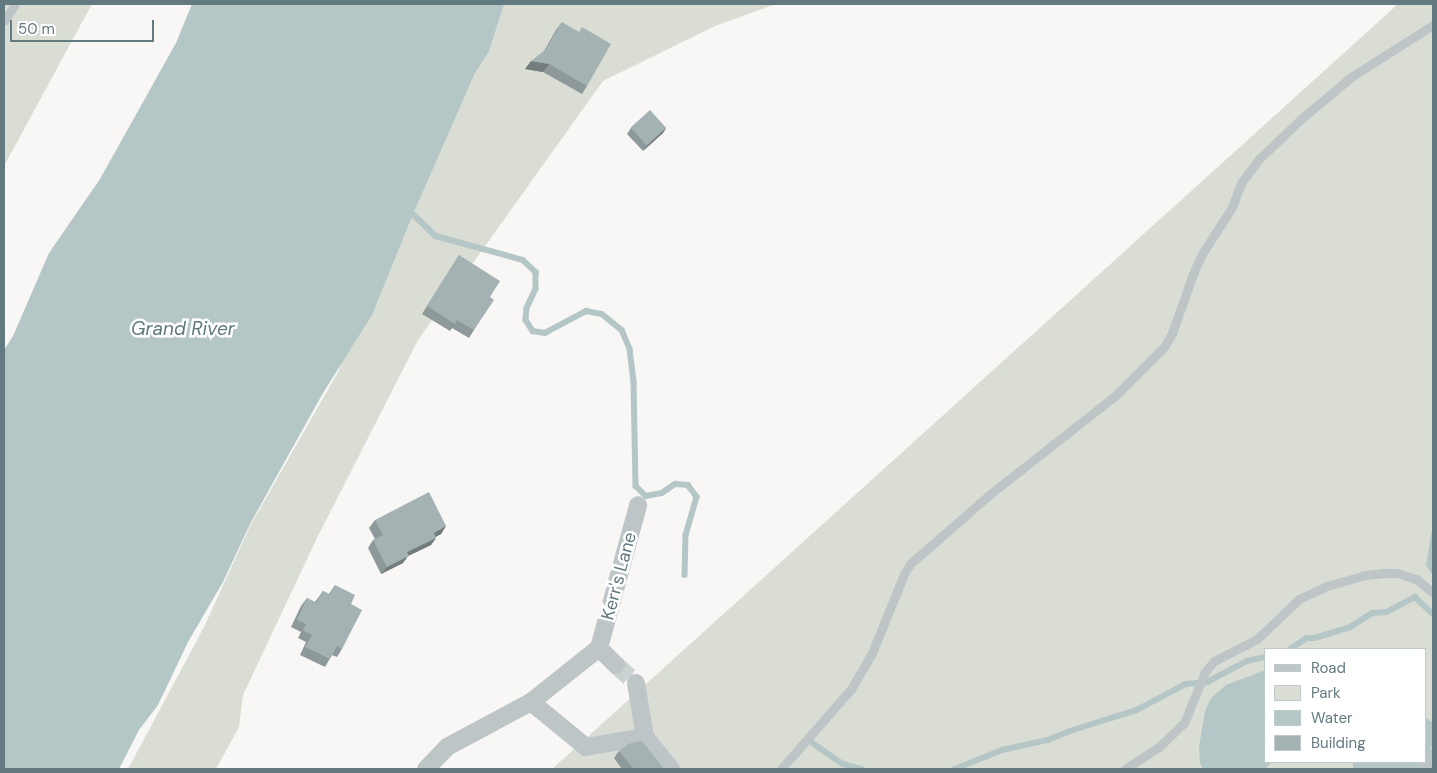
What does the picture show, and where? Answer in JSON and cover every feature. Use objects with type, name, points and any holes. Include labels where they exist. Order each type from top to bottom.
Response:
[{"type":"street","name":"Kerr's Lane","points":[[599,648],[638,505]]},
{"type":"street","points":[[426,769],[447,747],[531,702],[599,648],[616,665]]},
{"type":"street","points":[[636,683],[645,737],[671,769]]},
{"type":"street","points":[[531,702],[586,746],[645,737]]},
{"type":"lane","points":[[4,21],[15,4]]},
{"type":"lane","points":[[782,769],[851,689],[872,653],[904,574],[910,564],[989,495],[1115,396],[1164,347],[1172,333],[1192,274],[1202,254],[1232,207],[1240,183],[1259,159],[1300,119],[1351,77],[1433,25]]},
{"type":"lane","points":[[1125,769],[1154,750],[1184,723],[1205,672],[1214,661],[1257,640],[1299,599],[1327,586],[1365,575],[1384,573],[1397,573],[1416,579],[1433,593]]},
{"type":"green space","points":[[4,4],[92,4],[4,166]]},
{"type":"green space","points":[[498,4],[776,4],[715,26],[603,81],[418,340],[317,538],[243,695],[239,727],[216,769],[128,769],[204,627],[250,526],[338,372]]},
{"type":"green space","points":[[1398,4],[1433,4],[1433,769],[552,769]]},
{"type":"water","name":"Grand River","points":[[192,4],[504,4],[489,51],[474,75],[413,214],[372,315],[323,393],[250,524],[223,582],[188,642],[158,705],[139,730],[119,769],[4,769],[4,350],[13,336],[49,253],[100,179],[176,43]]},
{"type":"water","points":[[1433,502],[1433,576],[1426,565],[1432,530]]},
{"type":"water","points":[[1264,671],[1264,763],[1270,763],[1266,769],[1203,769],[1200,763],[1199,747],[1205,711],[1211,698],[1226,685]]},
{"type":"water","points":[[1427,719],[1433,723],[1433,744],[1427,754]]},
{"type":"water","points":[[1353,763],[1422,763],[1422,769],[1353,769]]},
{"type":"building","points":[[562,22],[579,32],[582,27],[611,44],[587,86],[549,64],[531,61],[546,49]]},
{"type":"building","points":[[650,110],[666,128],[647,145],[631,127]]},
{"type":"building","points":[[459,255],[500,281],[490,297],[494,300],[474,330],[457,320],[455,324],[427,306]]},
{"type":"building","points":[[429,492],[446,526],[434,533],[436,538],[407,552],[409,556],[387,567],[373,540],[383,535],[375,520]]},
{"type":"building","points":[[335,585],[355,595],[351,604],[362,610],[342,649],[337,646],[330,659],[305,647],[312,635],[303,630],[306,624],[297,620],[307,598],[316,603],[323,591],[330,595]]},
{"type":"building","points":[[642,741],[664,769],[634,769],[619,751],[628,744]]},
{"type":"waterway","points":[[413,214],[436,236],[523,260],[536,272],[536,289],[527,308],[526,320],[533,331],[545,333],[586,311],[602,314],[622,330],[630,349],[634,382],[636,486],[646,496],[662,493],[675,484],[688,485],[697,497],[686,535],[685,575]]},
{"type":"waterway","points":[[1292,648],[1307,638],[1315,638],[1350,627],[1372,613],[1387,612],[1415,597],[1433,614]]},
{"type":"waterway","points":[[955,769],[1002,750],[1048,740],[1070,731],[1137,710],[1186,684],[1207,682],[1247,661],[1264,657]]},
{"type":"waterway","points":[[810,741],[843,764],[862,769]]},
{"type":"tunnel","points":[[616,665],[636,683]]}]
